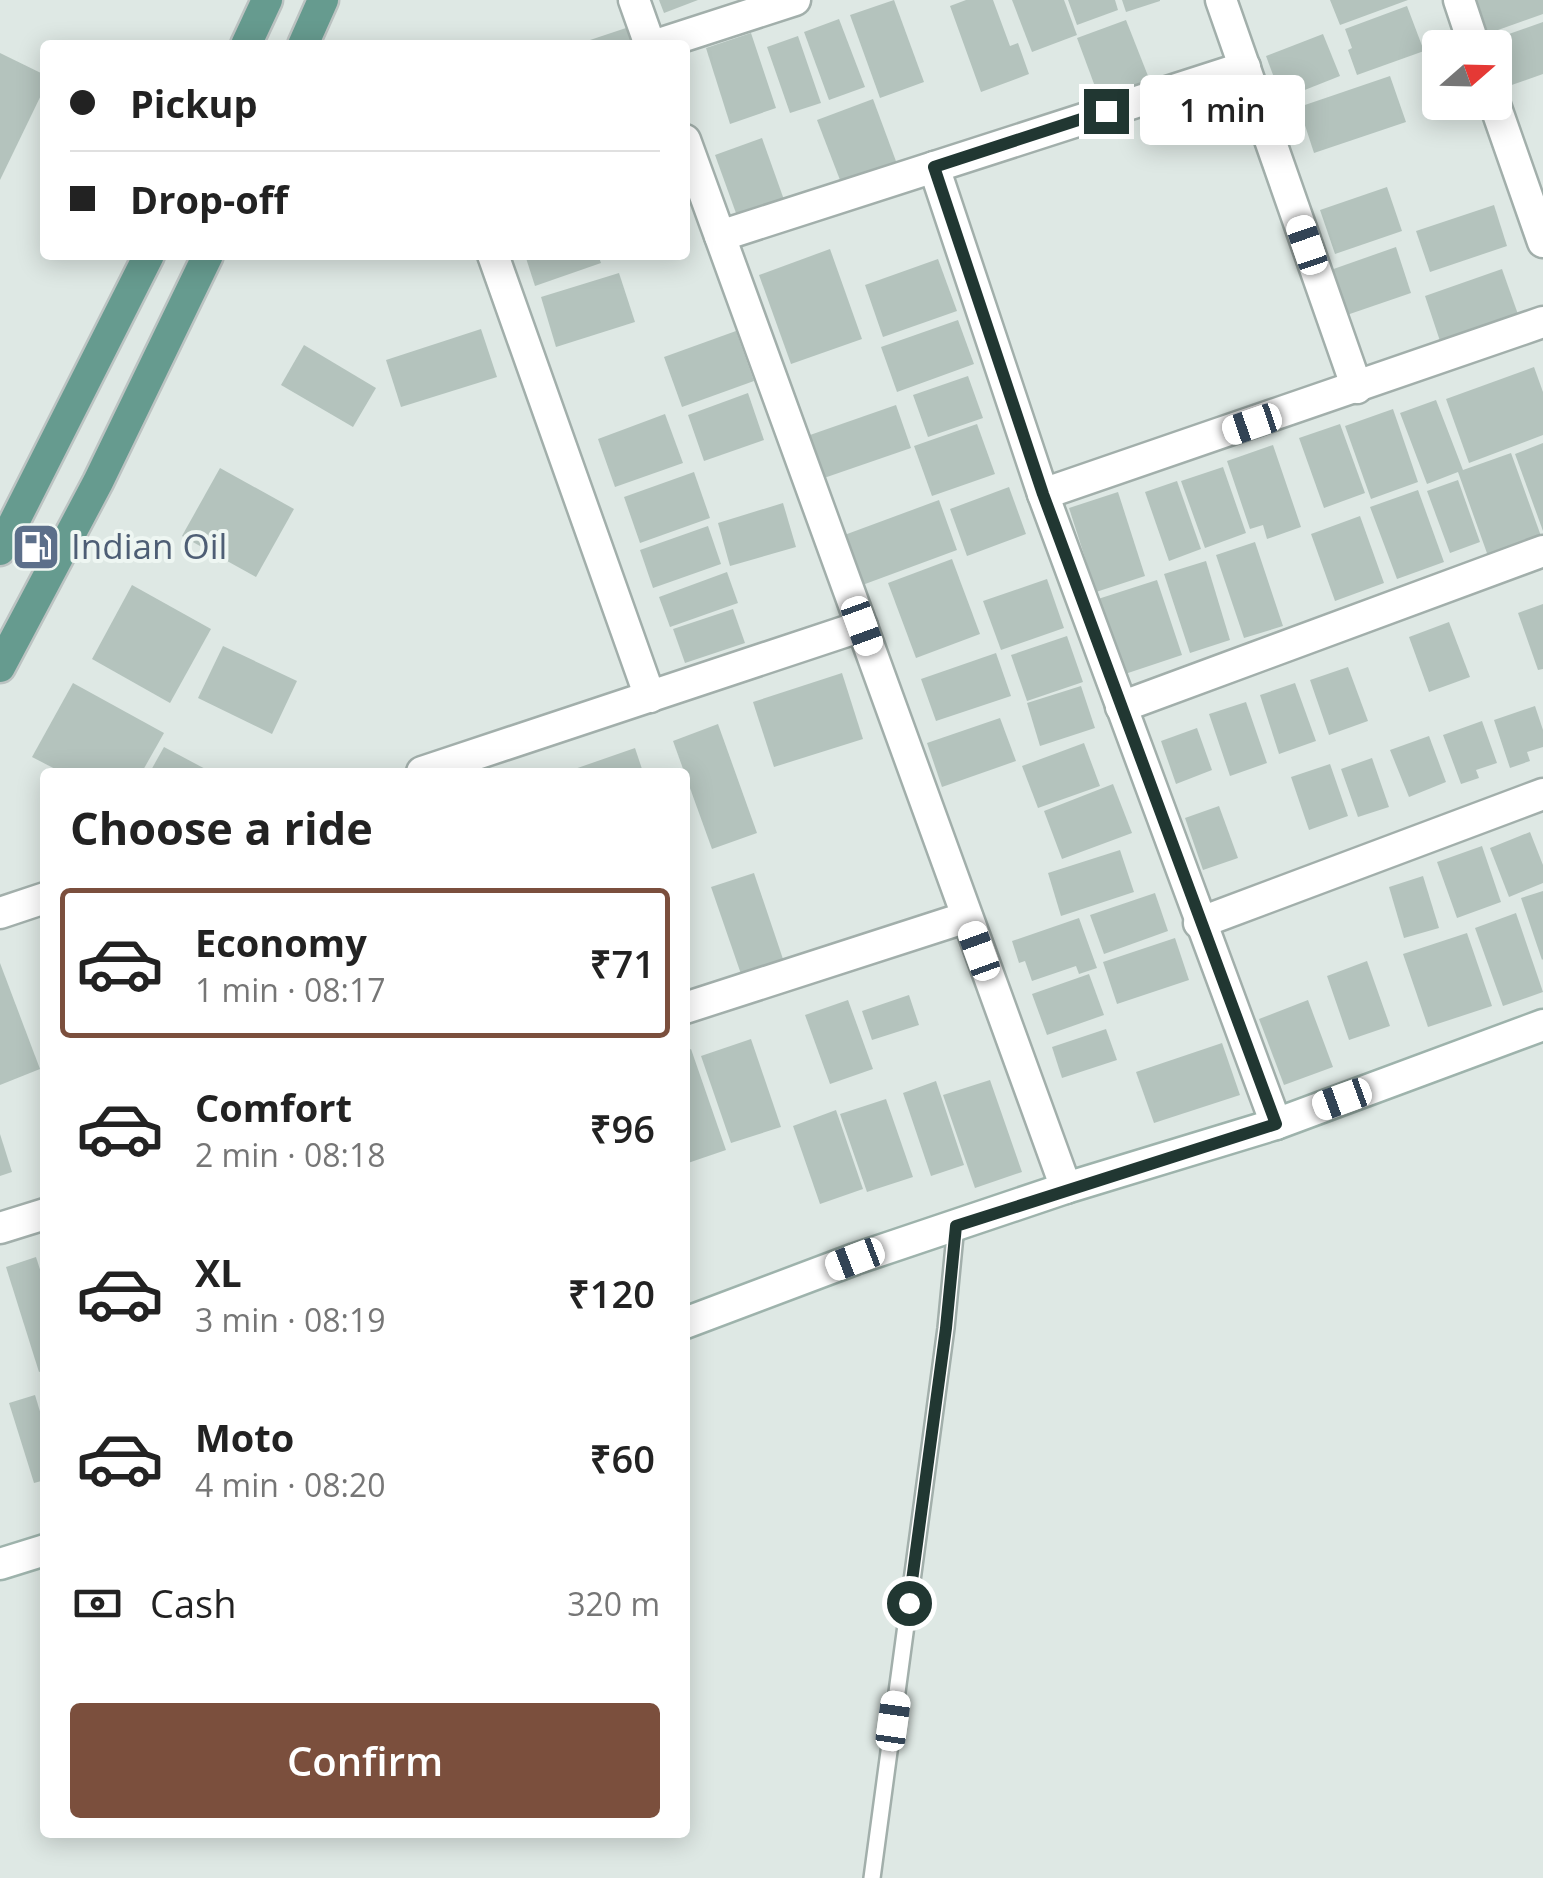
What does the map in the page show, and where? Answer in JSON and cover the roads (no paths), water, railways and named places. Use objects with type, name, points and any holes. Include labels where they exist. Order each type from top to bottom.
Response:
[{"type":"main road","points":[[248,40],[267,0]]},
{"type":"main road","points":[[311,40],[323,0]]},
{"type":"main road","points":[[0,550],[146,260]]},
{"type":"main road","points":[[0,668],[98,482],[206,260]]},
{"type":"street","points":[[634,0],[651,40]]},
{"type":"street","points":[[669,40],[795,0]]},
{"type":"street","points":[[1221,0],[1357,388]]},
{"type":"street","points":[[1458,0],[1469,30]]},
{"type":"street","points":[[720,236],[1244,67]]},
{"type":"street","points":[[1500,120],[1543,242]]},
{"type":"street","points":[[690,154],[1066,1188]]},
{"type":"street","points":[[934,167],[1043,494],[1276,1124]]},
{"type":"street","points":[[495,260],[650,696]]},
{"type":"street","points":[[1043,494],[1543,322]]},
{"type":"street","points":[[1121,707],[1543,551]]},
{"type":"street","points":[[434,768],[862,626]]},
{"type":"street","points":[[1199,923],[1543,794]]},
{"type":"street","points":[[0,913],[40,900]]},
{"type":"street","points":[[690,1006],[967,917]]},
{"type":"street","points":[[690,1321],[1066,1188],[1276,1124],[1543,1026]]},
{"type":"street","points":[[0,1228],[40,1216]]},
{"type":"street","points":[[0,1564],[40,1552]]},
{"type":"lane","points":[[872,1878],[946,1328],[956,1226]]},
{"type":"place","name":"Indian Oil","points":[[36,547]]}]
